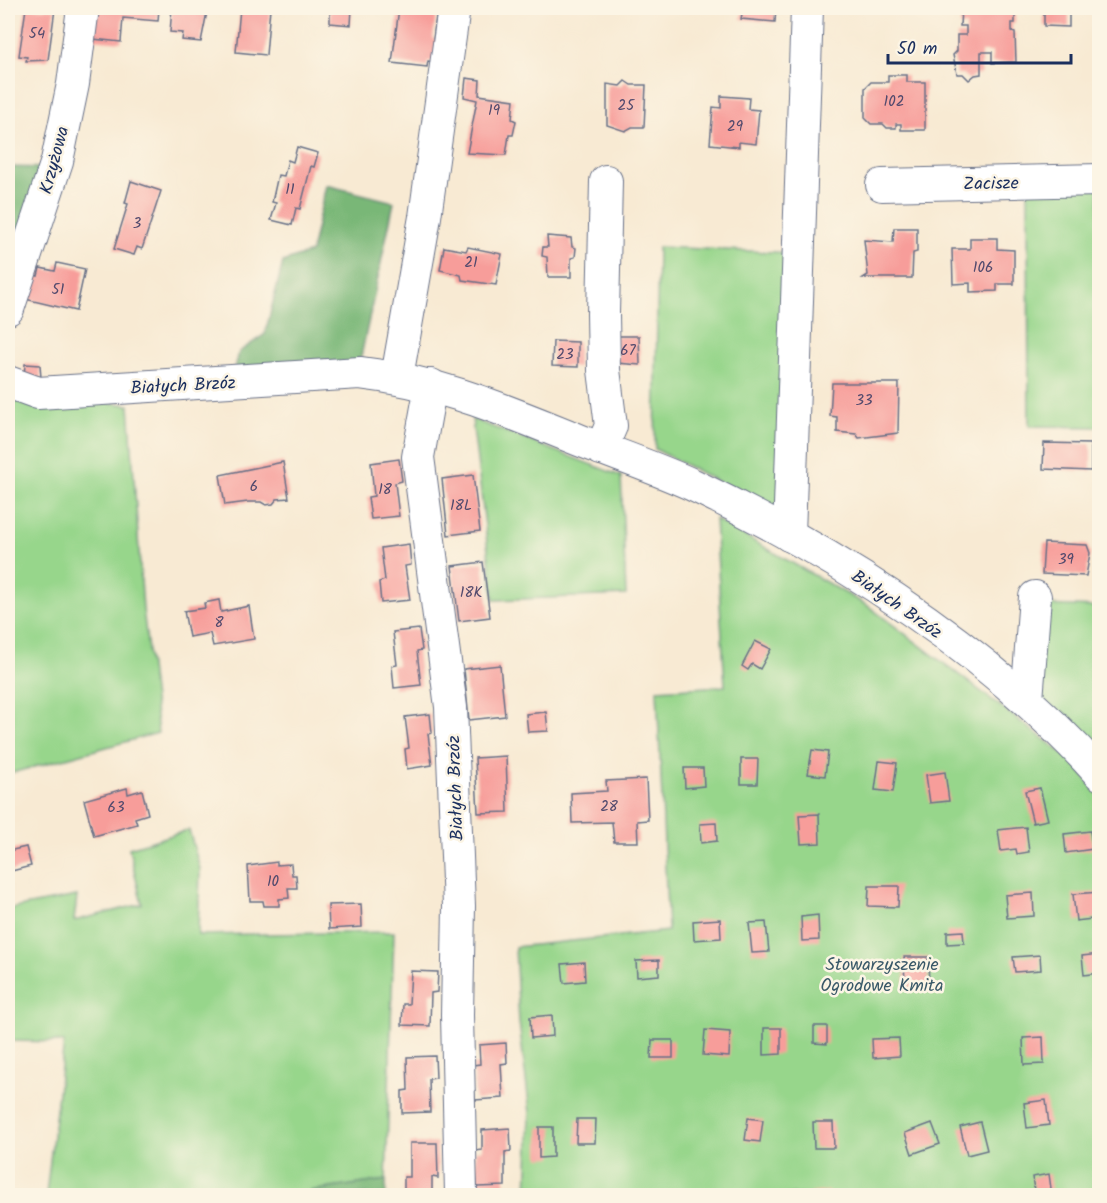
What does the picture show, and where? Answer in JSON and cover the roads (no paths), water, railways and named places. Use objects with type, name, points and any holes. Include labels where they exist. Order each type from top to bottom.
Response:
[{"type":"street","name":"Krzyżowa","points":[[8,309],[57,161],[73,84],[83,8]]},
{"type":"street","points":[[397,377],[425,218],[454,8]]},
{"type":"street","points":[[789,535],[807,8]]},
{"type":"street","name":"Zacisze","points":[[882,185],[1100,180]]},
{"type":"street","points":[[601,449],[611,426],[604,370],[606,181]]},
{"type":"street","name":"Białych Brzóz","points":[[8,382],[38,393],[360,374],[397,377],[463,394],[691,484],[789,535],[890,595],[1027,700],[1100,774]]},
{"type":"street","name":"Białych Brzóz","points":[[431,385],[418,457],[451,707],[459,906],[457,1015],[461,1194]]},
{"type":"street","points":[[1027,700],[1035,597]]},
{"type":"park label","name":"Stowarzyszenie Ogrodowe Kmita","points":[[882,974]]}]
